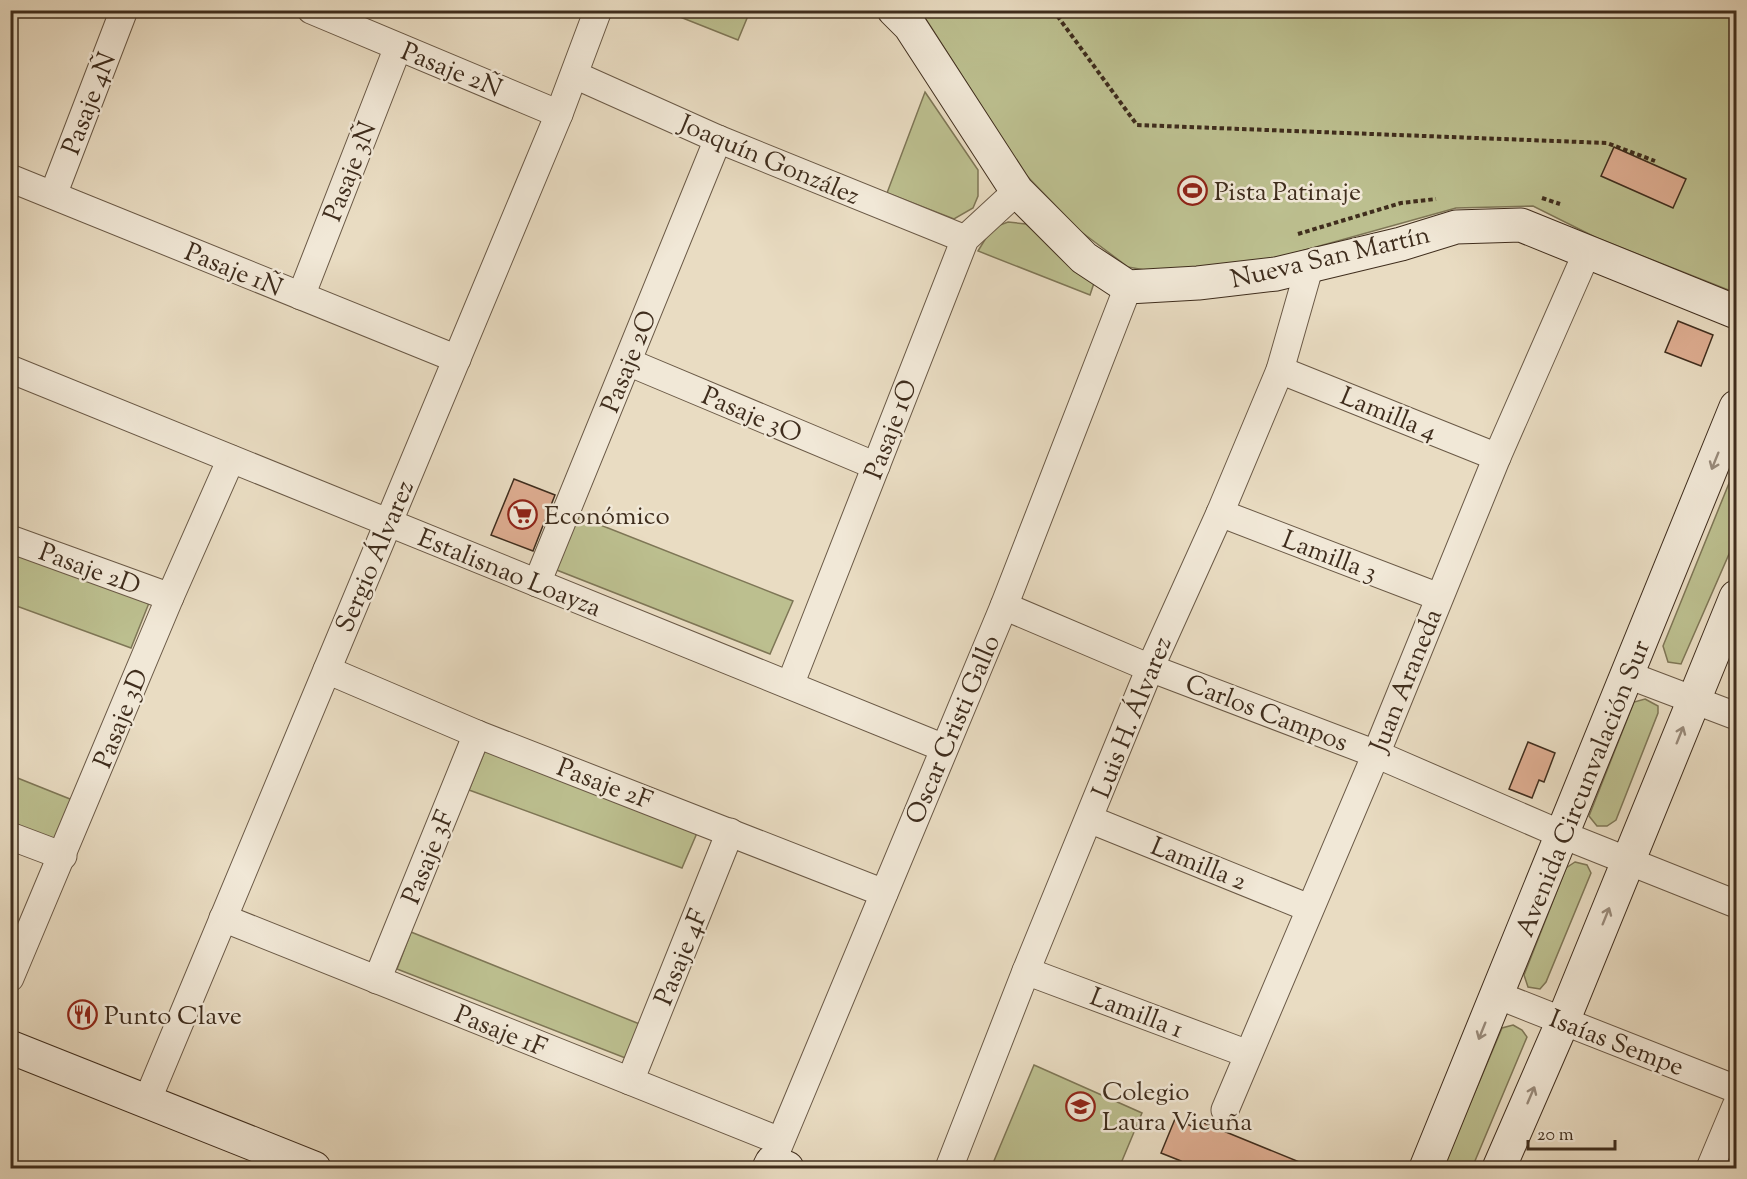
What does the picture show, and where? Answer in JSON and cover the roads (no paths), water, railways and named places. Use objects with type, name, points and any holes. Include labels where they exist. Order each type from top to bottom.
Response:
[{"type":"main road","points":[[894,10],[910,26],[1017,191],[1084,258],[1128,286]]},
{"type":"main road","name":"Nueva San Martín","points":[[1128,286],[1198,283],[1276,274],[1401,243],[1456,226],[1521,225],[1588,250],[1737,312]]},
{"type":"main road","name":"Avenida Circunvalación Sur","points":[[1426,1168],[1737,407]]},
{"type":"main road","points":[[1499,1168],[1563,1021],[1737,597]]},
{"type":"main road","points":[[13,1054],[147,1101],[263,1159],[314,1168]]},
{"type":"street","name":"Pasaje 4Ñ","points":[[53,195],[124,10]]},
{"type":"street","name":"Pasaje 2Ñ","points":[[311,10],[559,114]]},
{"type":"street","name":"Sergio Álvarez","points":[[147,1101],[559,114],[598,10]]},
{"type":"street","name":"Pasaje 3Ñ","points":[[301,296],[398,47]]},
{"type":"street","name":"Joaquín González","points":[[575,75],[718,139],[965,239]]},
{"type":"street","name":"Pasaje 2O","points":[[537,583],[718,139]]},
{"type":"street","name":"Pasaje 1Ñ","points":[[10,178],[457,359]]},
{"type":"street","name":"Pasaje 1O","points":[[790,685],[965,239],[1017,191]]},
{"type":"street","name":"Juan Araneda","points":[[1225,1110],[1376,754],[1497,457],[1588,250]]},
{"type":"street","name":"Luis H. Álvarez","points":[[949,1168],[1026,971],[1150,668],[1220,513],[1280,370],[1310,266]]},
{"type":"street","name":"Oscar Cristi Gallo","points":[[777,1160],[884,893],[1004,606],[1128,286]]},
{"type":"street","name":"Pasaje 3O","points":[[628,362],[876,466]]},
{"type":"street","name":"Estalisnao Loayza","points":[[10,369],[944,748]]},
{"type":"street","name":"Lamilla 4","points":[[1280,370],[1497,457]]},
{"type":"street","name":"Pasaje 3D","points":[[10,978],[170,597],[231,459]]},
{"type":"street","name":"Lamilla 3","points":[[1220,513],[1439,597]]},
{"type":"street","name":"Pasaje 2D","points":[[10,539],[170,597]]},
{"type":"street","name":"Carlos Campos","points":[[1004,606],[1150,668],[1376,754],[1563,835],[1737,904]]},
{"type":"street","name":"Pasaje 2F","points":[[327,670],[477,734],[884,893]]},
{"type":"street","points":[[1628,675],[1737,716]]},
{"type":"street","name":"Pasaje 3F","points":[[377,980],[477,734]]},
{"type":"street","name":"Lamilla 2","points":[[1089,819],[1309,908]]},
{"type":"street","name":"Pasaje 4F","points":[[630,1081],[730,832]]},
{"type":"street","points":[[10,836],[63,856]]},
{"type":"street","name":"Pasaje 1F","points":[[223,918],[630,1081],[777,1160]]},
{"type":"street","name":"Lamilla 1","points":[[1026,971],[1248,1054]]},
{"type":"street","name":"Isaías Sempe","points":[[1497,995],[1737,1089]]},
{"type":"street","points":[[1710,1168],[1737,1106]]},
{"type":"place","name":"Pista Patinaje","points":[[1193,191]]},
{"type":"place","name":"Económico","points":[[523,515]]},
{"type":"place","name":"Punto Clave","points":[[83,1015]]},
{"type":"place","name":"Colegio Laura Vicuña","points":[[1081,1106]]}]
